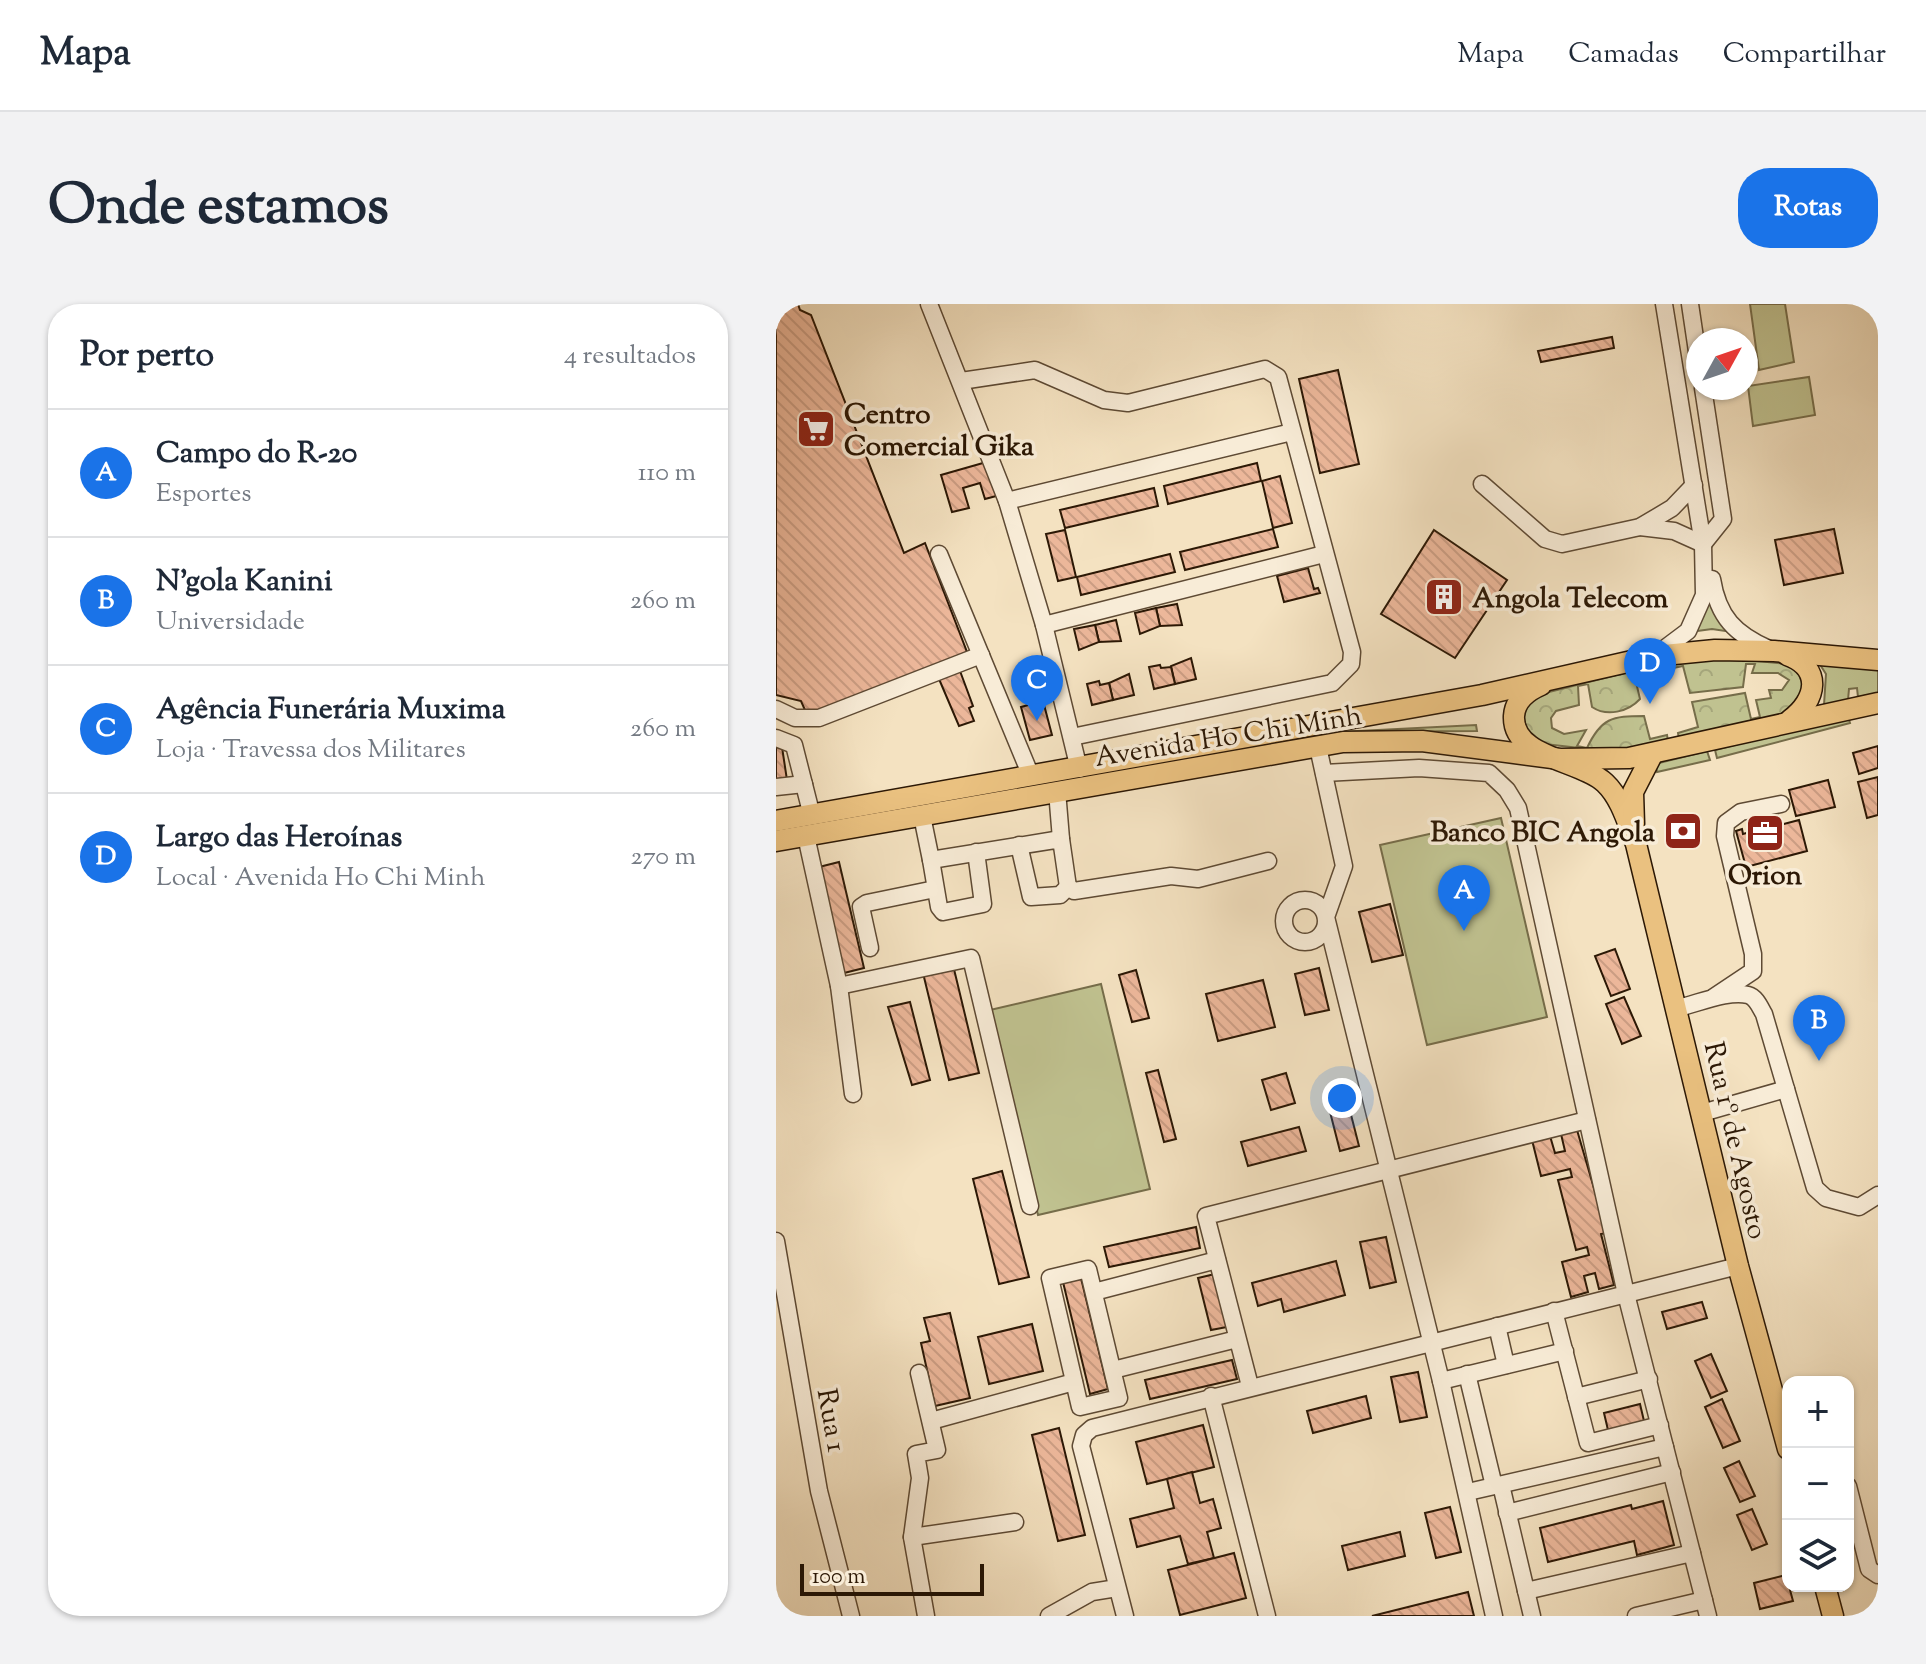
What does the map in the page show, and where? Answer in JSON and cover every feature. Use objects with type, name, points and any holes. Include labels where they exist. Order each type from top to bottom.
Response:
[{"type":"main road","name":"Avenida Ho Chi Minh","points":[[776,841],[809,826],[1031,776],[1551,680],[1654,656],[1715,650],[1774,651],[1878,660]]},
{"type":"main road","points":[[1774,651],[1797,659],[1813,680],[1807,705],[1787,723]]},
{"type":"main road","points":[[1551,680],[1522,697],[1514,722],[1522,741],[1604,781],[1617,799],[1636,844]]},
{"type":"main road","name":"Avenida Ho Chi Minh","points":[[776,821],[809,826],[922,816],[1351,741],[1422,741],[1560,759],[1652,755],[1878,703]]},
{"type":"main road","points":[[1636,844],[1633,792],[1652,755]]},
{"type":"main road","name":"Rua 1º de Agosto","points":[[1636,844],[1738,1266],[1788,1448]]},
{"type":"main road","points":[[1827,1592],[1833,1616]]},
{"type":"street","points":[[929,304],[1007,501],[1044,625],[1079,769]]},
{"type":"street","points":[[1690,304],[1694,328]]},
{"type":"street","points":[[1664,305],[1703,544],[1717,605],[1725,620],[1751,641],[1774,651]]},
{"type":"street","points":[[961,381],[1035,370],[1117,403],[1271,370],[1278,377],[1352,652],[1351,664],[1332,683],[1072,737]]},
{"type":"street","points":[[1654,656],[1688,631],[1698,613],[1704,595],[1703,544],[1723,519],[1705,400]]},
{"type":"street","points":[[1007,501],[1292,432]]},
{"type":"street","points":[[1482,484],[1555,544],[1640,527],[1663,515],[1694,485]]},
{"type":"street","points":[[1640,527],[1674,531],[1703,544]]},
{"type":"street","points":[[939,554],[1031,776]]},
{"type":"street","points":[[1044,625],[1324,554]]},
{"type":"street","points":[[776,709],[795,718],[819,718],[981,655]]},
{"type":"street","points":[[776,738],[794,745],[804,784],[839,986],[853,1094]]},
{"type":"street","points":[[1318,747],[1344,866],[1326,917],[1468,1492],[1494,1616]]},
{"type":"street","points":[[1324,773],[1467,769],[1489,773],[1507,790],[1518,808],[1626,1294],[1706,1608],[1636,1616]]},
{"type":"street","points":[[776,787],[804,784]]},
{"type":"street","points":[[1057,791],[1068,887],[1074,891],[1171,876],[1198,879],[1268,861]]},
{"type":"street","points":[[1710,1000],[1753,971],[1753,954],[1725,836],[1726,823],[1741,812],[1781,804]]},
{"type":"street","points":[[922,816],[935,889],[943,912],[983,904],[976,852]]},
{"type":"street","points":[[931,860],[1061,839]]},
{"type":"street","points":[[1019,845],[1031,897],[1060,895],[1068,887]]},
{"type":"street","points":[[870,948],[861,907],[867,903],[935,889]]},
{"type":"street","points":[[839,986],[971,958],[1030,1206]]},
{"type":"street","points":[[1677,1008],[1748,995],[1757,1000],[1764,1014],[1815,1188],[1826,1198],[1859,1207],[1878,1195]]},
{"type":"street","points":[[1702,1113],[1786,1089]]},
{"type":"street","points":[[1250,1386],[1206,1216],[1587,1120]]},
{"type":"street","name":"Rua 1","points":[[777,1251],[819,1491],[849,1611]]},
{"type":"street","points":[[1094,1292],[1217,1260]]},
{"type":"street","points":[[1125,1616],[1081,1446],[1084,1435],[1104,1423],[1738,1266]]},
{"type":"street","points":[[1088,1269],[1113,1370],[1119,1398],[1080,1407],[1050,1278],[1088,1269]]},
{"type":"street","points":[[1554,1311],[1588,1443],[1660,1425]]},
{"type":"street","points":[[1497,1326],[1506,1365]]},
{"type":"street","points":[[1113,1370],[1237,1339]]},
{"type":"street","points":[[1441,1381],[1565,1351]]},
{"type":"street","points":[[919,1373],[937,1450],[916,1454],[920,1478],[912,1537],[926,1616]]},
{"type":"street","points":[[1467,1374],[1507,1513],[1532,1616]]},
{"type":"street","points":[[1576,1397],[1649,1379]]},
{"type":"street","points":[[931,1421],[1074,1382]]},
{"type":"street","points":[[1211,1396],[1267,1616]]},
{"type":"street","points":[[1468,1492],[1665,1447]]},
{"type":"street","points":[[1507,1513],[1672,1472]]},
{"type":"street","points":[[1854,1510],[1869,1569],[1878,1575]]},
{"type":"street","points":[[912,1537],[1015,1522]]},
{"type":"street","points":[[1526,1591],[1692,1553]]},
{"type":"street","points":[[1049,1616],[1092,1592],[1117,1588]]},
{"type":"green space","points":[[1750,304],[1785,304],[1794,362],[1759,370],[1758,328],[1753,328]]},
{"type":"green space","points":[[1809,377],[1815,415],[1753,426],[1750,400],[1758,400],[1758,385]]},
{"type":"green space","points":[[1709,597],[1732,632],[1712,629],[1690,632]]},
{"type":"green space","points":[[1716,657],[1788,664],[1797,670],[1806,692],[1797,708],[1775,717],[1642,748],[1597,750],[1536,743],[1523,728],[1524,708],[1537,695],[1672,661]],"holes":[[[1746,664],[1755,664],[1752,673],[1778,673],[1789,680],[1782,690],[1769,690],[1771,698],[1756,700],[1760,717],[1751,719],[1745,693],[1692,702],[1698,727],[1678,733],[1679,739],[1668,741],[1667,735],[1650,739],[1644,716],[1609,721],[1597,730],[1587,748],[1577,746],[1586,730],[1564,734],[1552,728],[1551,718],[1556,711],[1579,705],[1578,686],[1588,684],[1592,707],[1604,712],[1617,712],[1640,699],[1635,678],[1652,673],[1650,667],[1661,665],[1663,670],[1683,666],[1690,693],[1743,687]]]},
{"type":"green space","points":[[1817,660],[1878,665],[1878,693],[1858,697],[1857,688],[1849,689],[1848,700],[1824,705],[1826,674]]},
{"type":"green space","points":[[1848,716],[1850,723],[1717,758],[1715,750]]},
{"type":"green space","points":[[1476,725],[1477,731],[1338,732]]},
{"type":"green space","points":[[1707,751],[1710,760],[1657,772],[1655,764]]},
{"type":"green space","points":[[1501,818],[1547,1017],[1427,1045],[1380,845]]},
{"type":"green space","points":[[1101,984],[1150,1189],[1038,1215],[990,1010]]},
{"type":"building","name":"Centro Comercial Gika","points":[[776,304],[798,304],[800,310],[811,315],[904,553],[925,543],[967,652],[808,717],[801,701],[776,695]]},
{"type":"building","points":[[1612,337],[1614,348],[1541,362],[1538,351]]},
{"type":"building","points":[[1338,370],[1359,464],[1320,473],[1299,379]]},
{"type":"building","points":[[990,461],[1000,495],[985,499],[980,483],[963,488],[969,508],[952,512],[941,475]]},
{"type":"building","points":[[1257,463],[1261,481],[1168,504],[1164,486]]},
{"type":"building","points":[[1280,476],[1292,523],[1273,528],[1262,481]]},
{"type":"building","points":[[1154,488],[1158,506],[1065,528],[1060,510]]},
{"type":"building","points":[[1273,529],[1278,547],[1185,570],[1180,552]]},
{"type":"building","points":[[1834,529],[1843,573],[1784,585],[1775,540]]},
{"type":"building","points":[[1065,530],[1076,577],[1058,581],[1046,534]]},
{"type":"building","name":"Angola Telecom","points":[[1434,530],[1507,580],[1455,658],[1381,614]]},
{"type":"building","points":[[1170,554],[1175,572],[1081,595],[1077,577]]},
{"type":"building","points":[[1308,568],[1314,589],[1318,588],[1320,593],[1284,602],[1277,576]]},
{"type":"building","points":[[1177,604],[1182,625],[1160,626],[1156,608]]},
{"type":"building","points":[[1156,608],[1160,626],[1140,634],[1135,613]]},
{"type":"building","points":[[1116,620],[1121,641],[1099,642],[1095,625]]},
{"type":"building","points":[[1095,625],[1099,642],[1079,650],[1074,629]]},
{"type":"building","points":[[1191,658],[1196,679],[1175,684],[1171,666]]},
{"type":"building","points":[[1160,665],[1161,668],[1171,667],[1175,684],[1154,689],[1149,667]]},
{"type":"building","points":[[960,671],[973,706],[969,708],[974,721],[959,726],[939,679]]},
{"type":"building","points":[[1129,674],[1134,695],[1113,700],[1109,683]]},
{"type":"building","points":[[1099,681],[1100,685],[1109,683],[1113,700],[1092,705],[1087,684]]},
{"type":"building","points":[[1043,701],[1052,735],[1030,740],[1021,707]]},
{"type":"building","points":[[1878,746],[1878,768],[1859,774],[1853,753]]},
{"type":"building","points":[[776,747],[782,747],[787,780],[776,781]]},
{"type":"building","points":[[1878,777],[1878,815],[1867,818],[1858,782]]},
{"type":"building","points":[[1828,780],[1835,807],[1796,816],[1789,790]]},
{"type":"building","points":[[1779,820],[1780,825],[1799,820],[1807,851],[1746,867],[1736,831],[1742,829],[1743,834],[1755,826],[1756,831],[1762,829],[1761,824],[1767,823],[1768,828]]},
{"type":"building","points":[[839,862],[864,968],[840,974],[815,868]]},
{"type":"building","points":[[1390,904],[1403,955],[1372,962],[1359,912]]},
{"type":"building","points":[[1615,949],[1630,989],[1611,996],[1595,956]]},
{"type":"building","points":[[953,965],[979,1073],[949,1080],[923,973]]},
{"type":"building","points":[[1319,968],[1329,1010],[1305,1015],[1295,974]]},
{"type":"building","points":[[1136,970],[1149,1018],[1132,1022],[1119,975]]},
{"type":"building","points":[[1263,980],[1275,1027],[1218,1041],[1206,994]]},
{"type":"building","points":[[1624,997],[1641,1036],[1622,1044],[1606,1004]]},
{"type":"building","points":[[910,1002],[930,1080],[912,1085],[888,1007]]},
{"type":"building","points":[[1158,1070],[1176,1139],[1164,1142],[1146,1073]]},
{"type":"building","points":[[1286,1073],[1295,1103],[1271,1110],[1262,1080]]},
{"type":"building","points":[[1348,1103],[1359,1146],[1340,1151],[1329,1108]]},
{"type":"building","points":[[1299,1127],[1306,1151],[1248,1166],[1241,1142]]},
{"type":"building","points":[[1577,1130],[1607,1233],[1601,1234],[1614,1285],[1599,1289],[1595,1273],[1584,1276],[1588,1292],[1571,1297],[1562,1262],[1589,1255],[1587,1247],[1576,1250],[1558,1180],[1572,1177],[1570,1169],[1541,1176],[1532,1140],[1550,1136],[1555,1153],[1565,1151],[1561,1134]]},
{"type":"building","points":[[1002,1171],[1029,1277],[999,1284],[973,1179]]},
{"type":"building","points":[[1196,1227],[1200,1248],[1109,1267],[1104,1247]]},
{"type":"building","points":[[1386,1237],[1396,1282],[1370,1288],[1360,1242]]},
{"type":"building","points":[[1336,1261],[1345,1295],[1284,1312],[1281,1299],[1258,1306],[1252,1283]]},
{"type":"building","points":[[1215,1274],[1227,1327],[1211,1330],[1198,1278]]},
{"type":"building","points":[[1081,1278],[1108,1389],[1090,1394],[1063,1282]]},
{"type":"building","points":[[1702,1302],[1707,1318],[1667,1329],[1662,1312]]},
{"type":"building","points":[[950,1313],[970,1398],[935,1406],[921,1343],[930,1341],[924,1318]]},
{"type":"building","points":[[1032,1324],[1043,1371],[989,1384],[978,1337]]},
{"type":"building","points":[[1711,1354],[1727,1391],[1711,1398],[1695,1361]]},
{"type":"building","points":[[1232,1360],[1237,1379],[1150,1399],[1145,1380]]},
{"type":"building","points":[[1418,1372],[1427,1417],[1400,1422],[1391,1377]]},
{"type":"building","points":[[1366,1396],[1371,1418],[1313,1433],[1307,1411]]},
{"type":"building","points":[[1722,1399],[1740,1441],[1723,1448],[1705,1407]]},
{"type":"building","points":[[1640,1404],[1644,1421],[1608,1430],[1604,1413]]},
{"type":"building","points":[[1203,1425],[1214,1467],[1147,1484],[1136,1442]]},
{"type":"building","points":[[1059,1428],[1085,1535],[1058,1541],[1032,1435]]},
{"type":"building","points":[[1739,1461],[1755,1496],[1740,1502],[1724,1468]]},
{"type":"building","points":[[1192,1472],[1200,1503],[1213,1499],[1221,1528],[1207,1532],[1214,1558],[1188,1564],[1180,1536],[1137,1547],[1130,1519],[1174,1508],[1167,1479]]},
{"type":"building","points":[[1663,1501],[1674,1545],[1637,1555],[1634,1541],[1548,1562],[1540,1528],[1631,1505],[1632,1509]]},
{"type":"building","points":[[1450,1507],[1461,1552],[1436,1558],[1425,1513]]},
{"type":"building","points":[[1752,1509],[1767,1544],[1752,1550],[1737,1515]]},
{"type":"building","points":[[1400,1532],[1405,1556],[1348,1570],[1342,1546]]},
{"type":"building","points":[[1234,1553],[1246,1598],[1180,1615],[1168,1570]]},
{"type":"building","points":[[1782,1576],[1782,1592],[1791,1592],[1793,1601],[1760,1609],[1754,1583]]},
{"type":"building","points":[[1468,1592],[1474,1616],[1372,1616]]},
{"type":"place","name":"Centro Comercial Gika","points":[[816,429]]},
{"type":"place","name":"Angola Telecom","points":[[1444,597]]},
{"type":"place","name":"Largo das Heroínas","points":[[1650,704]]},
{"type":"place","name":"Agência Funerária Muxima","points":[[1037,721]]},
{"type":"place","name":"Banco BIC Angola","points":[[1683,831]]},
{"type":"place","name":"Orion","points":[[1765,833]]},
{"type":"place","name":"Campo do R-20","points":[[1464,931]]},
{"type":"place","name":"N'gola Kanini","points":[[1819,1061]]}]
